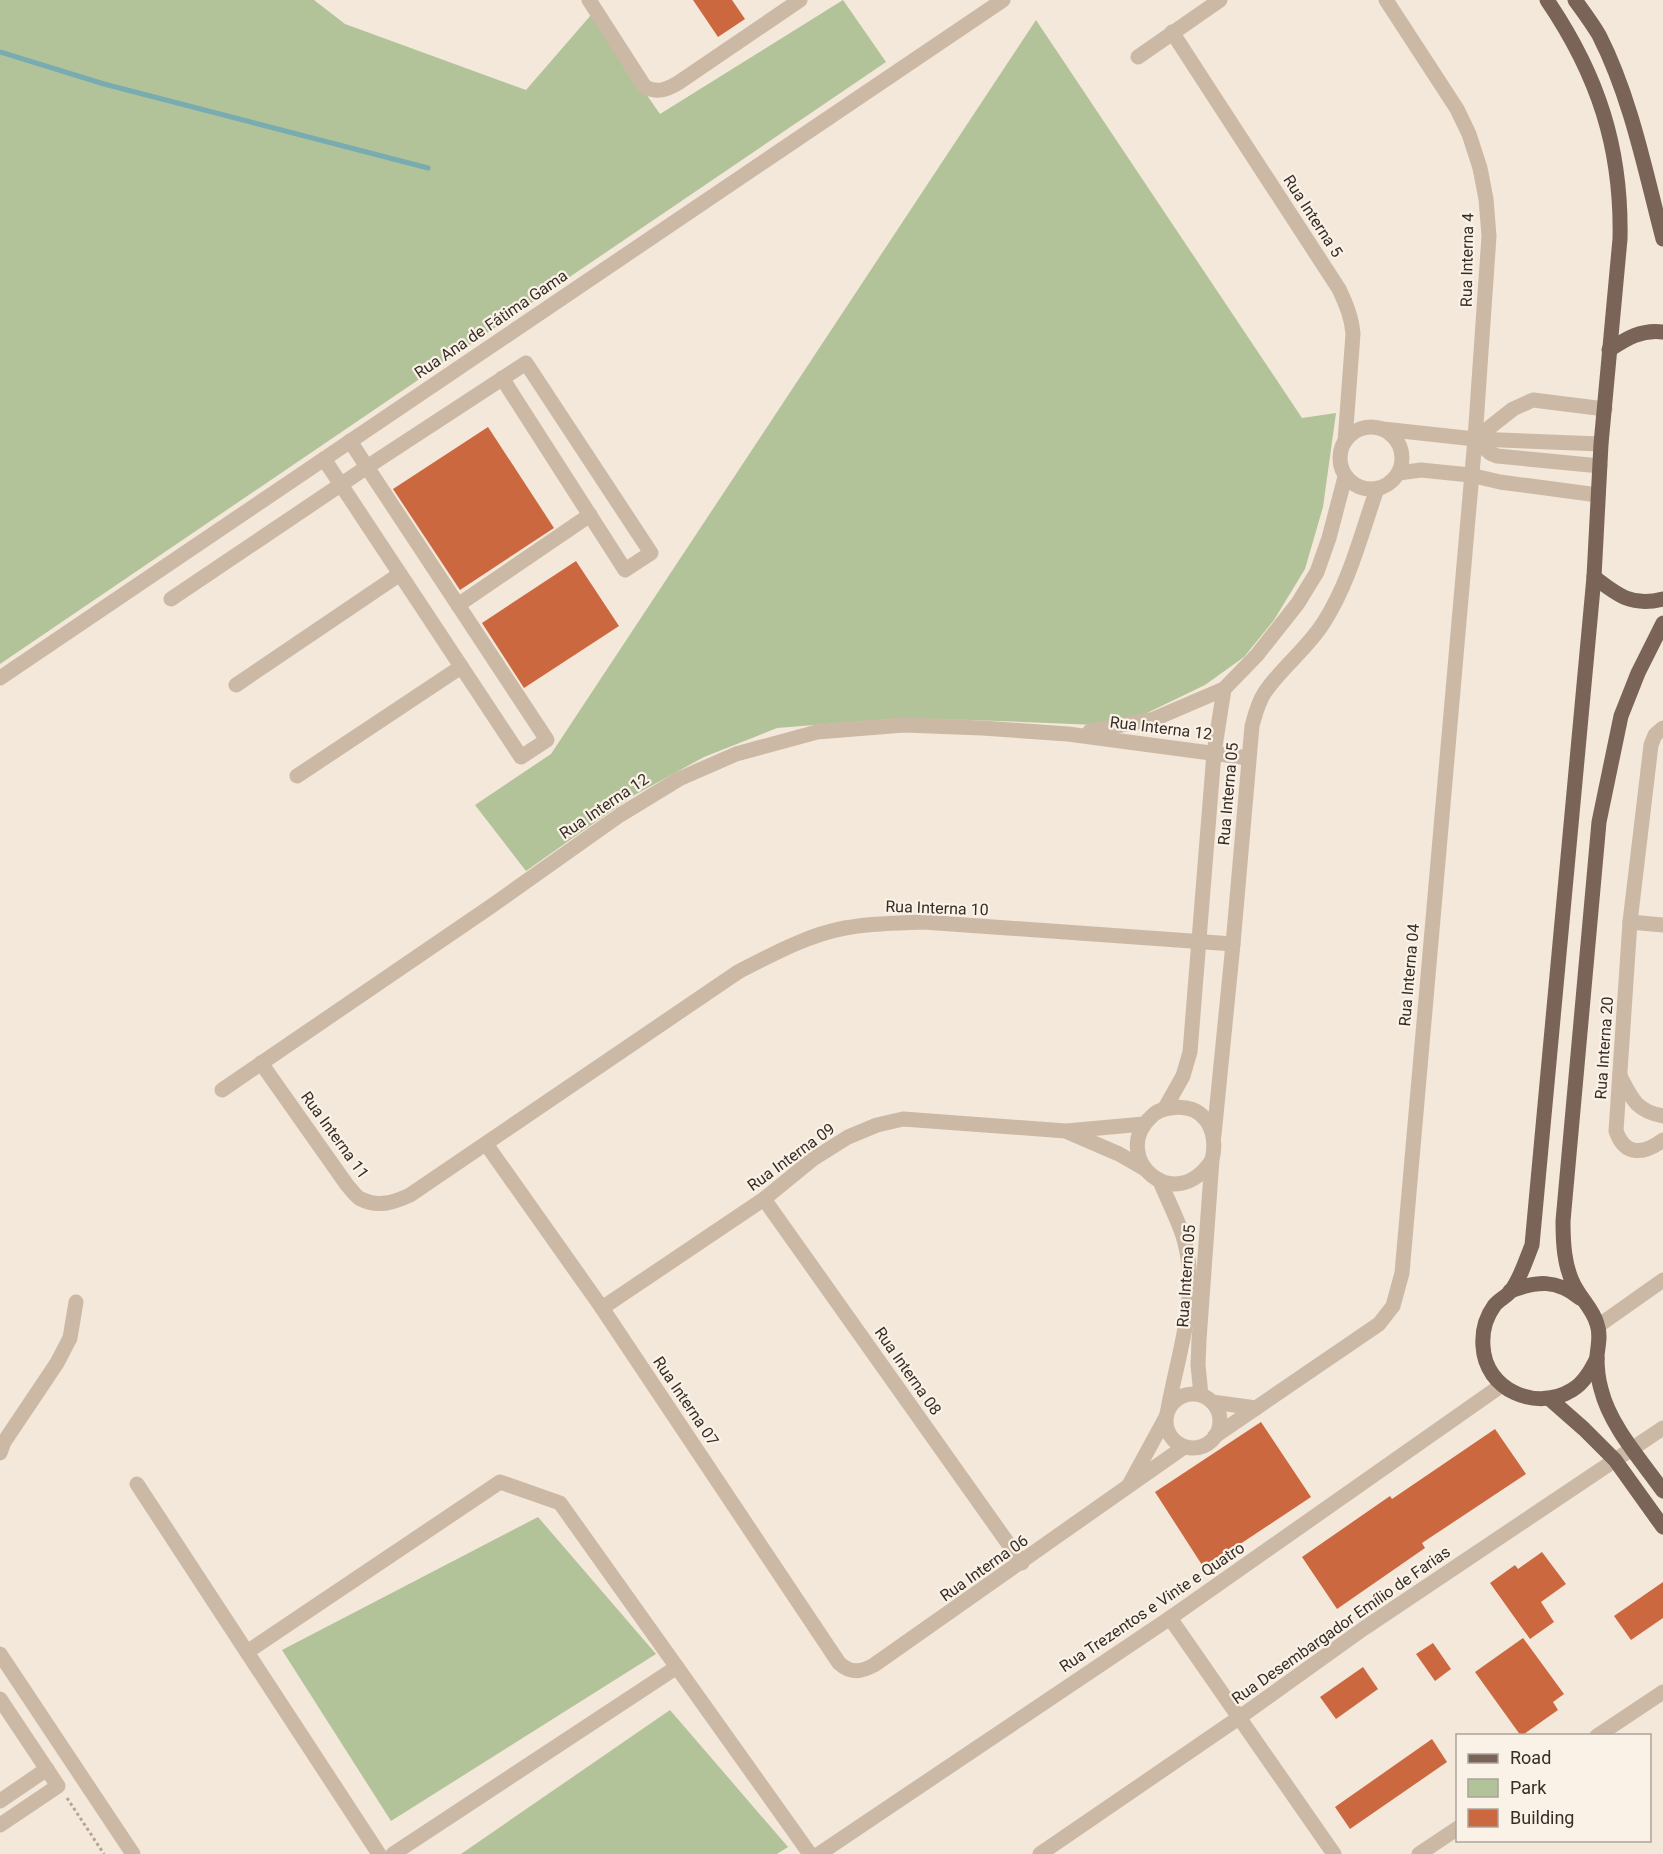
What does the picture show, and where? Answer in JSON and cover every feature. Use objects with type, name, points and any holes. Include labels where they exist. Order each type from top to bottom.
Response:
[{"type":"main road","points":[[1546,0],[1563,25],[1598,92],[1616,168],[1621,209],[1620,239],[1601,444],[1594,577],[1532,1245],[1524,1267],[1510,1291],[1494,1306],[1484,1325],[1483,1347],[1489,1368],[1502,1385],[1518,1395],[1536,1399],[1551,1400],[1573,1390],[1587,1376],[1597,1358]]},
{"type":"main road","points":[[1575,0],[1598,33],[1622,91],[1663,239]]},
{"type":"main road","points":[[1609,350],[1629,337],[1655,331],[1663,332]]},
{"type":"main road","points":[[1594,577],[1628,600],[1641,603],[1663,599]]},
{"type":"main road","points":[[1663,623],[1638,673],[1621,716],[1599,822],[1563,1221],[1563,1241],[1573,1284],[1598,1326],[1600,1342],[1597,1358],[1600,1388],[1607,1406],[1632,1448],[1663,1491]]},
{"type":"main road","points":[[1510,1291],[1529,1284],[1550,1283],[1569,1290],[1585,1302]]},
{"type":"main road","points":[[1551,1400],[1615,1460],[1663,1527]]},
{"type":"street","points":[[590,0],[645,87],[653,91],[660,91],[678,83],[800,0]]},
{"type":"street","name":"Rua Ana de Fátima Gama","points":[[0,678],[1003,0]]},
{"type":"street","points":[[1138,57],[1220,0]]},
{"type":"street","name":"Rua Interna 4","points":[[1386,0],[1457,109],[1469,134],[1480,168],[1486,199],[1489,236],[1475,439],[1470,475]]},
{"type":"street","name":"Rua Interna 5","points":[[1172,32],[1346,303],[1353,324],[1353,334],[1345,441]]},
{"type":"street","points":[[171,599],[341,484],[502,378],[526,363],[651,553],[625,570],[502,378]]},
{"type":"street","points":[[1475,439],[1513,409],[1533,400],[1605,409]]},
{"type":"street","points":[[1224,689],[1257,655],[1298,603],[1317,572],[1329,538],[1345,477],[1339,459],[1345,441],[1355,431],[1369,426],[1475,439],[1601,444]]},
{"type":"street","points":[[1345,477],[1359,488],[1377,489],[1386,486],[1399,473],[1402,460],[1401,447],[1394,436],[1383,429]]},
{"type":"street","points":[[1475,439],[1490,453],[1497,456],[1600,466]]},
{"type":"street","points":[[324,459],[520,757],[547,740],[350,441]]},
{"type":"street","points":[[1399,473],[1421,471],[1470,475],[1500,483],[1599,495]]},
{"type":"street","name":"Rua Interna 04","points":[[1215,1436],[1379,1324],[1388,1315],[1397,1296],[1402,1273],[1470,475]]},
{"type":"street","name":"Rua Interna 05","points":[[1214,1135],[1252,726],[1264,693],[1306,647],[1324,622],[1350,571],[1377,489]]},
{"type":"street","points":[[458,605],[590,515]]},
{"type":"street","points":[[236,685],[400,574]]},
{"type":"street","points":[[297,776],[461,667]]},
{"type":"street","name":"Rua Interna 05","points":[[1165,1108],[1183,1076],[1190,1052],[1214,753],[1224,689]]},
{"type":"street","name":"Rua Interna 12","points":[[1068,734],[1154,719],[1224,689]]},
{"type":"street","name":"Rua Interna 12","points":[[222,1090],[620,815],[679,779],[736,754],[817,732],[904,725],[1068,734],[1248,758]]},
{"type":"street","name":"Rua Interna 20","points":[[1657,1144],[1636,1151],[1627,1148],[1619,1140],[1616,1131],[1630,922],[1651,745],[1655,735],[1663,728]]},
{"type":"street","name":"Rua Interna 10","points":[[486,1144],[738,972],[777,952],[843,928],[882,923],[923,922],[1233,944]]},
{"type":"street","points":[[1630,922],[1663,925]]},
{"type":"street","name":"Rua Interna 11","points":[[261,1063],[347,1185],[361,1199],[383,1204],[410,1195],[486,1144]]},
{"type":"street","points":[[1620,1075],[1633,1101],[1647,1113],[1663,1116]]},
{"type":"street","points":[[1177,1106],[1190,1109],[1209,1124],[1214,1135],[1215,1148],[1212,1160],[1205,1171],[1190,1181],[1172,1184],[1160,1181],[1145,1169],[1140,1161],[1137,1148],[1138,1135],[1144,1124],[1154,1114],[1165,1108],[1177,1106]]},
{"type":"street","name":"Rua Interna 09","points":[[602,1308],[764,1199],[813,1159],[848,1137],[877,1125],[903,1119],[1066,1131],[1144,1124]]},
{"type":"street","name":"Rua Interna 09","points":[[1066,1131],[1119,1154],[1145,1169]]},
{"type":"street","name":"Rua Interna 07","points":[[486,1144],[602,1308],[839,1663],[846,1669],[857,1672]]},
{"type":"street","name":"Rua Interna 05","points":[[1207,1398],[1198,1375],[1198,1348],[1212,1160]]},
{"type":"street","name":"Rua Interna 05","points":[[1160,1181],[1183,1237],[1188,1266],[1189,1310],[1167,1412]]},
{"type":"street","name":"Rua Interna 08","points":[[764,1199],[1022,1563]]},
{"type":"street","points":[[1598,1326],[1663,1280]]},
{"type":"street","points":[[0,1452],[4,1442],[57,1362],[70,1338],[76,1302]]},
{"type":"street","name":"Rua Trezentos e Vinte e Quatro","points":[[819,1854],[1170,1618],[1502,1385]]},
{"type":"street","points":[[1207,1398],[1219,1412],[1220,1425],[1215,1436],[1206,1445],[1195,1449],[1184,1447],[1174,1441],[1167,1432],[1165,1421],[1167,1412],[1176,1399],[1188,1394],[1256,1407]]},
{"type":"street","name":"Rua Interna 06","points":[[1128,1488],[1167,1412]]},
{"type":"street","name":"Rua Desembargador Emílio de Farias","points":[[1040,1854],[1240,1717],[1363,1629],[1663,1428]]},
{"type":"street","name":"Rua Interna 06","points":[[857,1672],[874,1665],[1184,1447]]},
{"type":"street","points":[[247,1652],[500,1482],[560,1503],[810,1854]]},
{"type":"street","points":[[137,1484],[379,1854]]},
{"type":"street","points":[[1170,1618],[1334,1854]]},
{"type":"street","points":[[0,1654],[133,1854]]},
{"type":"street","points":[[393,1854],[677,1667]]},
{"type":"street","points":[[1600,1734],[1663,1692]]},
{"type":"street","points":[[0,1699],[58,1786],[0,1825]]},
{"type":"street","points":[[0,1801],[47,1769]]},
{"type":"street","points":[[1419,1854],[1456,1829]]},
{"type":"path","points":[[58,1786],[104,1854]]},
{"type":"green space","points":[[0,0],[314,0],[345,24],[526,90],[591,15],[660,114],[843,0],[886,62],[0,664]]},
{"type":"green space","points":[[1036,20],[1302,418],[1336,413],[1323,507],[1305,569],[1274,620],[1244,657],[1205,685],[1147,713],[1097,725],[890,719],[777,728],[704,757],[631,797],[526,871],[475,805],[551,754]]},
{"type":"green space","points":[[538,1517],[656,1654],[391,1821],[282,1650]]},
{"type":"green space","points":[[670,1710],[788,1847],[777,1854],[461,1854]]},
{"type":"building","points":[[693,0],[732,0],[745,19],[718,37]]},
{"type":"building","points":[[488,427],[554,528],[460,590],[393,489]]},
{"type":"building","points":[[576,561],[619,626],[524,688],[482,623]]},
{"type":"building","points":[[1261,1422],[1311,1497],[1204,1568],[1155,1492]]},
{"type":"building","points":[[1495,1429],[1526,1474],[1422,1543],[1425,1548],[1337,1609],[1302,1557],[1390,1496],[1392,1499]]},
{"type":"building","points":[[1542,1552],[1566,1584],[1541,1602],[1554,1622],[1530,1639],[1490,1583],[1515,1565],[1518,1569]]},
{"type":"building","points":[[1663,1582],[1663,1618],[1631,1640],[1614,1616]]},
{"type":"building","points":[[1523,1638],[1564,1694],[1553,1702],[1558,1710],[1524,1734],[1520,1734],[1475,1672]]},
{"type":"building","points":[[1433,1643],[1451,1669],[1435,1681],[1416,1654]]},
{"type":"building","points":[[1363,1667],[1378,1689],[1336,1719],[1320,1697]]},
{"type":"building","points":[[1432,1739],[1447,1762],[1350,1829],[1335,1807]]},
{"type":"waterway","points":[[0,52],[104,84],[428,168]]}]
